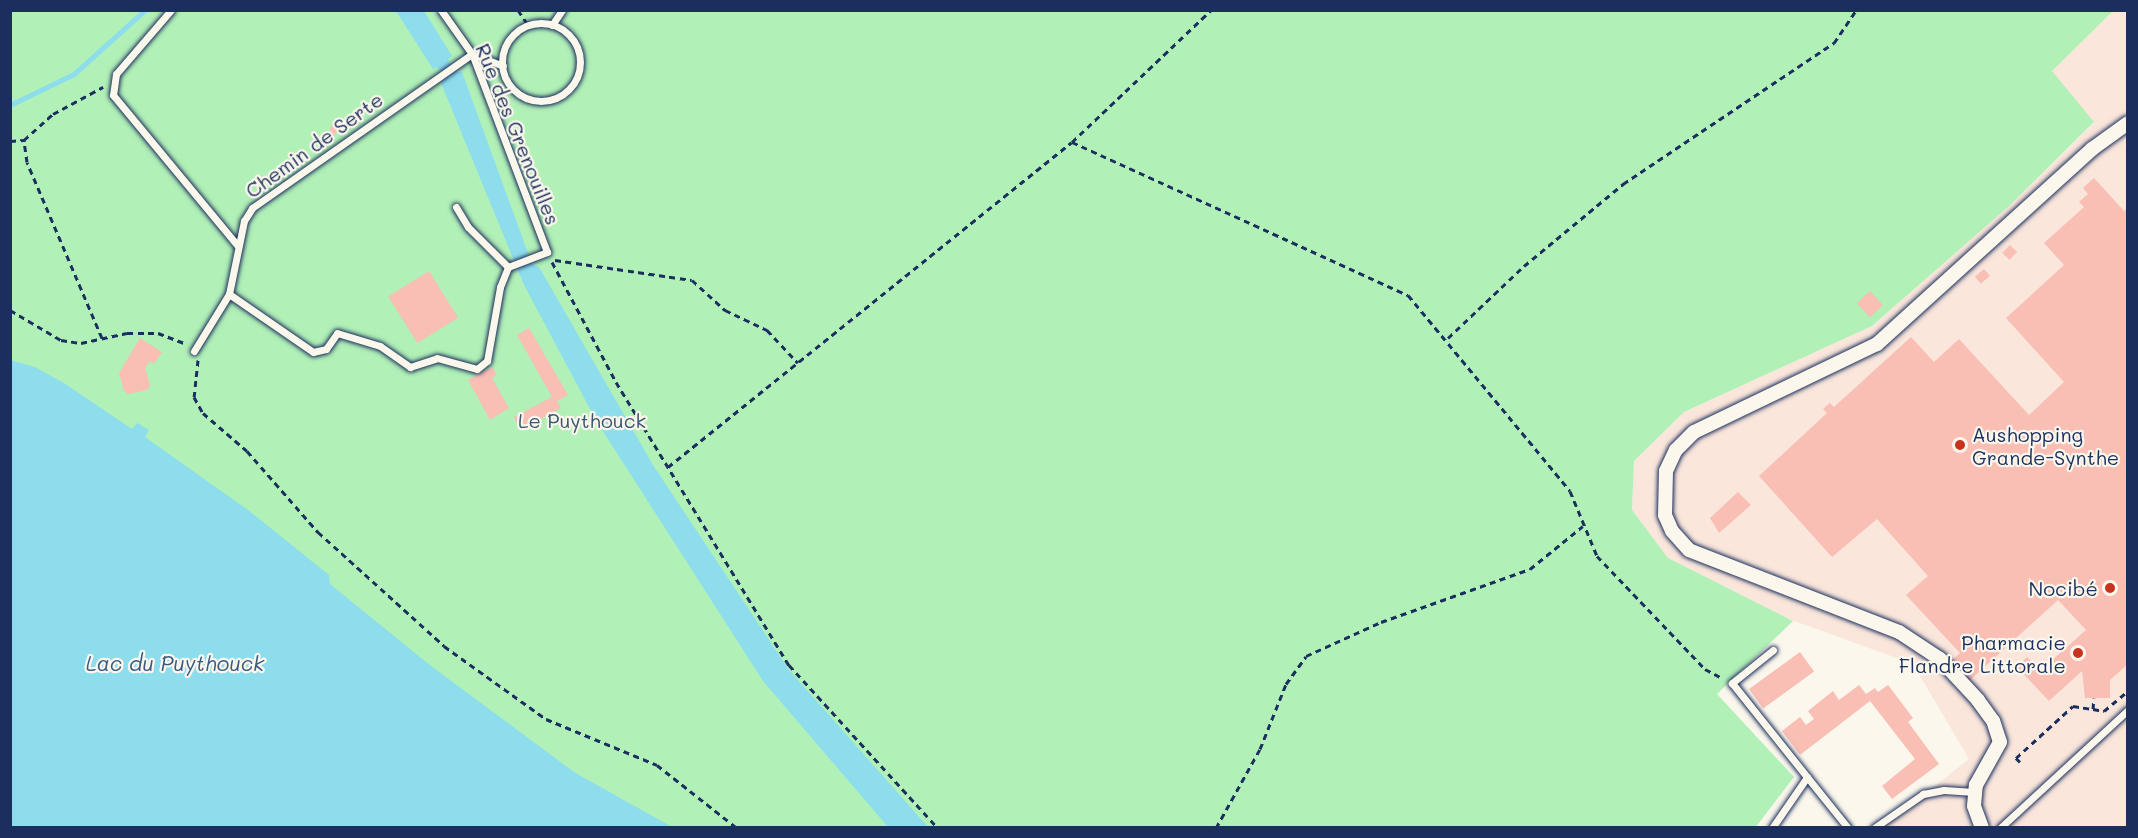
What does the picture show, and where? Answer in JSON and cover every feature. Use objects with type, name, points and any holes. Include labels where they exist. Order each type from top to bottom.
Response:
[{"type":"street","points":[[1982,828],[1975,813],[1974,792],[1978,778],[2000,746],[1998,732],[1978,700],[1947,666],[1910,638],[1879,623],[1689,550],[1672,531],[1665,515],[1666,471],[1676,450],[1694,432],[1877,344],[2092,149],[2127,123]]},
{"type":"lane","points":[[171,10],[116,74],[113,84],[117,104],[237,245]]},
{"type":"lane","name":"Rue des Grenouilles","points":[[441,10],[472,54],[547,252],[509,266]]},
{"type":"lane","points":[[552,25],[562,10]]},
{"type":"lane","points":[[552,25],[573,39],[580,58],[578,77],[566,92],[549,100],[524,97],[509,84],[503,66],[508,41],[528,26],[552,25]]},
{"type":"lane","points":[[472,54],[503,66]]},
{"type":"lane","name":"Chemin de Serte","points":[[194,351],[229,294],[237,245],[252,208],[434,78],[472,54]]},
{"type":"lane","points":[[229,294],[313,352],[326,349],[337,333],[380,346],[410,367],[436,358],[477,369],[487,361],[492,349],[500,287],[509,266],[468,227],[456,207]]},
{"type":"lane","points":[[1773,650],[1732,683],[1848,828]]},
{"type":"lane","points":[[2000,828],[2127,710]]},
{"type":"lane","points":[[1772,828],[1807,777]]},
{"type":"lane","points":[[1874,828],[1923,794],[1944,790],[1974,792]]},
{"type":"path","points":[[518,10],[528,26]]},
{"type":"path","points":[[668,467],[796,361],[1072,142],[1211,10]]},
{"type":"path","points":[[1448,338],[1524,266],[1623,184],[1834,44],[1856,10]]},
{"type":"path","points":[[10,141],[24,140],[53,114],[95,89],[113,84]]},
{"type":"path","points":[[24,140],[27,162],[102,338]]},
{"type":"path","points":[[1072,142],[1408,295],[1448,338],[1570,491],[1597,556],[1635,599],[1671,631],[1705,669],[1732,683]]},
{"type":"path","points":[[796,361],[767,330],[725,310],[692,280],[550,259],[616,382],[789,665],[938,828]]},
{"type":"path","points":[[10,310],[61,340],[81,343],[102,338],[158,333],[183,342],[194,351],[199,361],[194,397],[203,413],[247,451],[318,532],[444,646],[546,720],[657,765],[737,828]]},
{"type":"path","points":[[1216,828],[1260,748],[1286,684],[1306,656],[1381,622],[1530,569],[1584,526]]},
{"type":"path","points":[[2020,762],[2016,758],[2073,706],[2104,711],[2127,690]]},
{"type":"path","points":[[2093,709],[2094,698]]},
{"type":"shaded area","points":[[2113,11],[2127,11],[2127,827],[1883,827],[1969,759],[1913,664],[1775,614],[1668,558],[1632,510],[1634,461],[1684,412],[1872,326],[2009,206],[2094,123],[2051,71]]},
{"type":"green space","name":"Le Puythouck","points":[[10,11],[2113,11],[2052,71],[2094,122],[2009,206],[1872,326],[1684,412],[1634,461],[1632,510],[1668,558],[1793,621],[1717,694],[1794,777],[1755,828],[11,827]]},
{"type":"water","points":[[396,11],[424,11],[452,56],[448,59],[454,71],[462,72],[532,264],[539,267],[653,465],[789,670],[928,827],[888,827],[763,681],[597,422],[524,285],[441,83],[445,76],[437,67],[433,69]]},
{"type":"water","name":"Lac du Puythouck","points":[[10,360],[35,367],[64,383],[132,429],[137,423],[149,430],[145,437],[248,510],[329,575],[330,584],[431,666],[574,772],[672,827],[11,827]]},
{"type":"building","points":[[342,118],[343,128],[331,137],[330,127]]},
{"type":"building","name":"Aushopping Grande-Synthe","points":[[2094,178],[2124,211],[2128,208],[2128,664],[2110,680],[2110,698],[2085,698],[2082,671],[2049,701],[2017,667],[2027,657],[2040,671],[2086,630],[2058,600],[1969,681],[1951,661],[1960,653],[1906,595],[1928,576],[1877,519],[1832,557],[1759,476],[1827,413],[1823,409],[1830,403],[1834,407],[1911,337],[1934,362],[1959,339],[2029,415],[2064,382],[2006,318],[2064,265],[2044,243],[2084,207],[2079,202],[2088,194],[2083,188]]},
{"type":"building","points":[[2010,245],[2017,252],[2009,260],[2002,253]]},
{"type":"building","points":[[1984,269],[1990,276],[1981,284],[1975,277]]},
{"type":"building","points":[[429,271],[458,318],[417,343],[388,296]]},
{"type":"building","points":[[1870,291],[1883,305],[1870,317],[1857,303]]},
{"type":"building","points":[[529,328],[568,395],[557,401],[561,408],[520,430],[514,417],[552,397],[517,335]]},
{"type":"building","points":[[140,338],[162,352],[154,364],[150,361],[145,368],[150,385],[147,390],[128,394],[124,391],[119,373]]},
{"type":"building","points":[[492,367],[497,375],[492,378],[509,408],[490,420],[468,380]]},
{"type":"building","points":[[1738,492],[1751,505],[1719,533],[1710,518]]},
{"type":"building","points":[[1800,652],[1814,671],[1763,708],[1749,689]]},
{"type":"building","points":[[1859,685],[1866,694],[1875,688],[1878,692],[1888,685],[1913,718],[1908,722],[1939,764],[1892,799],[1882,786],[1915,759],[1870,701],[1800,755],[1782,731],[1800,717],[1806,725],[1814,719],[1808,711],[1833,691],[1839,700]]},
{"type":"waterway","points":[[10,105],[74,74],[145,10]]},
{"type":"place","name":"Aushopping Grande-Synthe","points":[[1960,445]]},
{"type":"place","name":"Nocibé","points":[[2110,588]]},
{"type":"place","name":"Pharmacie Flandre Littorale","points":[[2078,653]]}]
